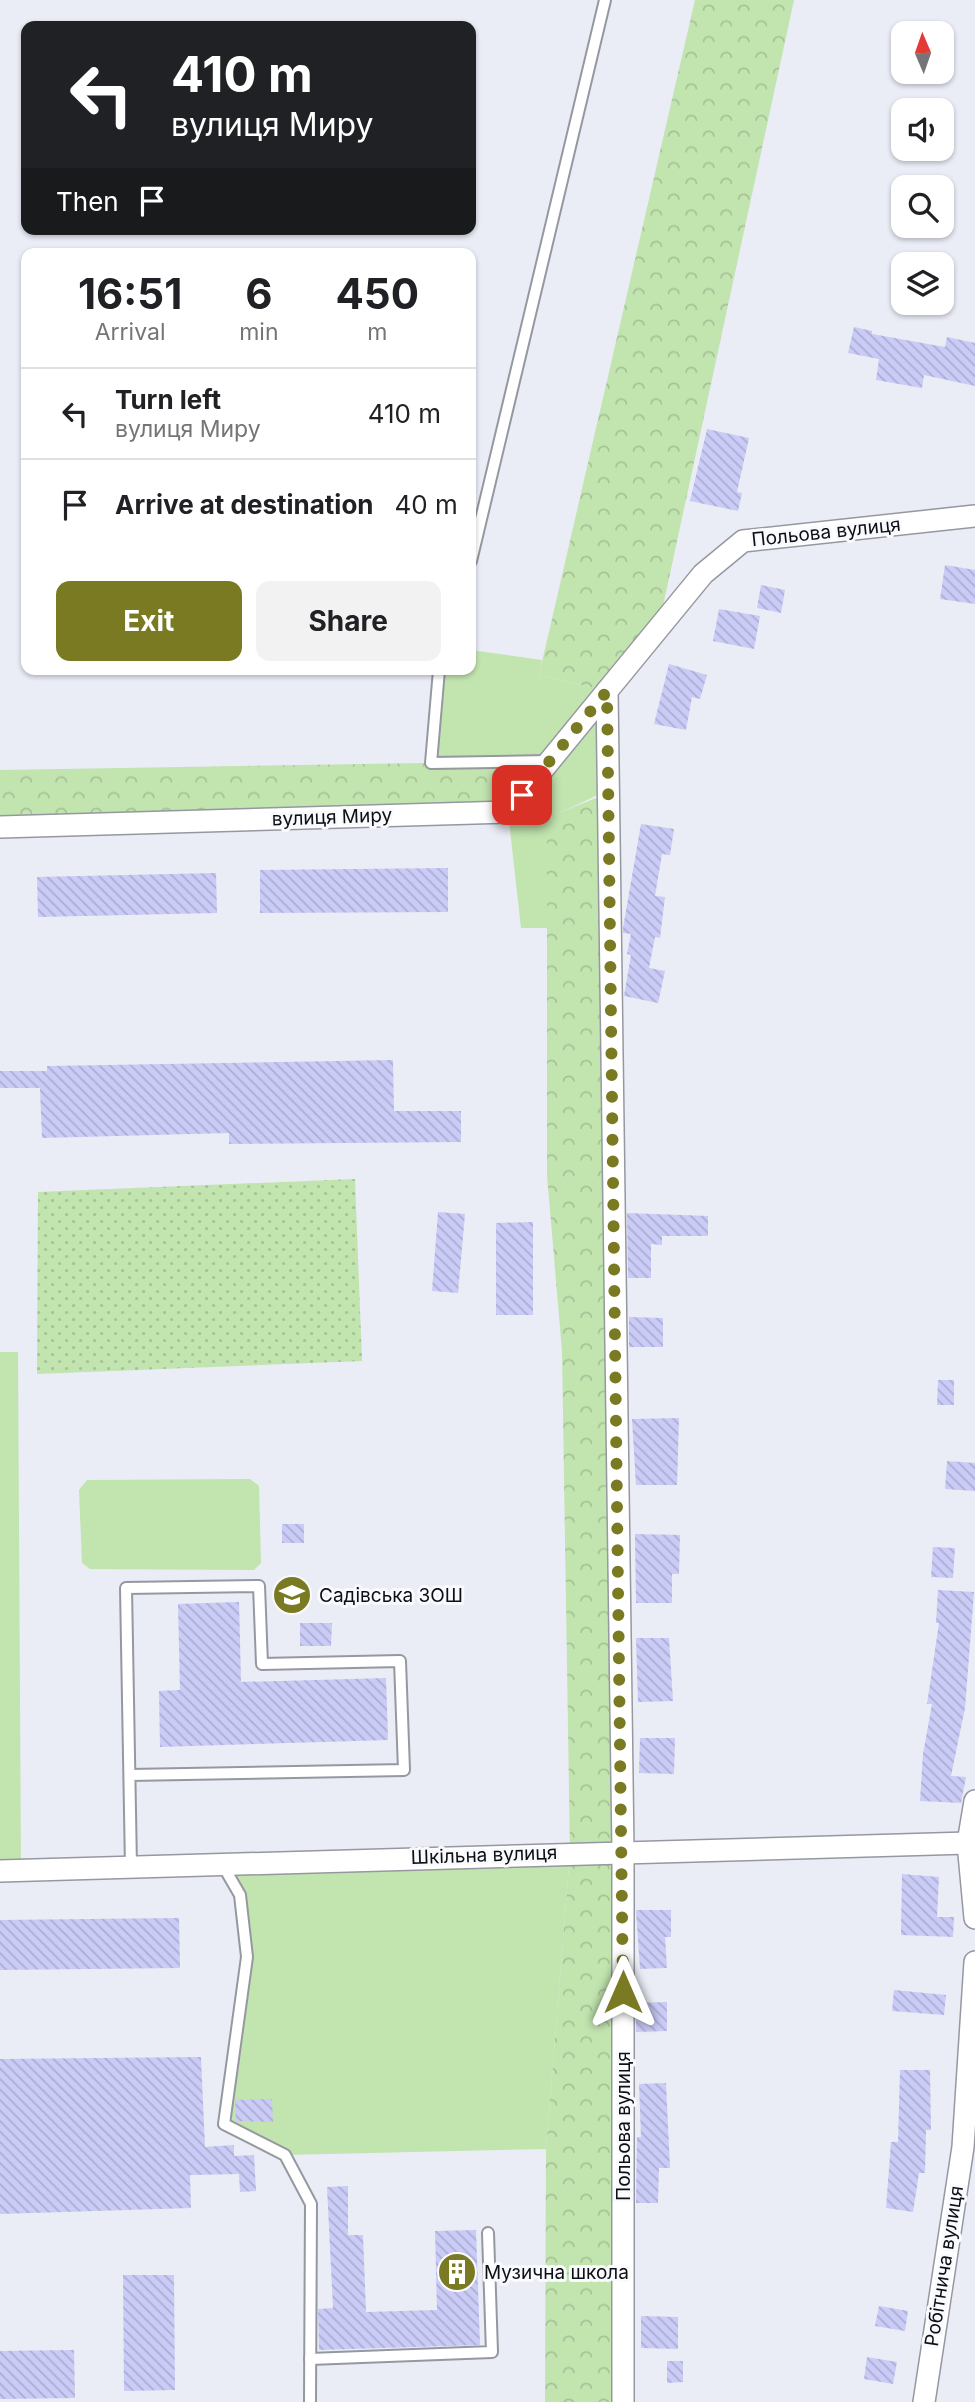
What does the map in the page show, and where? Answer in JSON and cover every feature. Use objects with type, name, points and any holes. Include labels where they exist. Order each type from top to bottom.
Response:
[{"type":"street","name":"Польова вулиця","points":[[623,2402],[623,1852],[607,691],[703,574],[743,541],[975,516]]},
{"type":"street","name":"вулиця Миру","points":[[0,827],[508,812],[607,691]]},
{"type":"street","points":[[975,1801],[968,1843],[975,1918]]},
{"type":"street","name":"Шкільна вулиця","points":[[0,1871],[968,1843]]},
{"type":"street","name":"Робітнича вулиця","points":[[924,2402],[962,2147],[975,1962]]},
{"type":"lane","points":[[476,540],[605,0]]},
{"type":"lane","points":[[439,675],[432,763],[549,761]]},
{"type":"lane","points":[[130,1775],[404,1770],[400,1661],[262,1664],[259,1586],[126,1588],[131,1867]]},
{"type":"lane","points":[[222,1864],[240,1895],[247,1957],[224,2124],[285,2155],[311,2204],[310,2402]]},
{"type":"lane","points":[[310,2358],[492,2352],[488,2233]]},
{"type":"green space","points":[[695,0],[794,0],[658,629],[607,691],[539,675]]},
{"type":"green space","points":[[476,651],[542,660],[539,675],[607,691],[604,792],[547,819],[547,928],[521,928],[508,812],[432,763],[439,675],[476,675]]},
{"type":"green space","points":[[549,761],[508,812],[0,827],[0,770]]},
{"type":"green space","points":[[608,793],[623,2402],[545,2402],[546,2149],[570,1853],[562,1351],[547,1175],[547,818]]},
{"type":"green space","points":[[355,1179],[362,1361],[37,1374],[38,1192]]},
{"type":"green space","points":[[0,1352],[18,1352],[21,1870],[0,1871]]},
{"type":"green space","points":[[250,1479],[259,1486],[261,1563],[254,1570],[90,1569],[82,1563],[79,1490],[87,1480]]},
{"type":"green space","points":[[570,1853],[546,2149],[285,2155],[224,2124],[247,1957],[240,1895],[222,1864]]},
{"type":"building","points":[[854,327],[872,331],[872,334],[945,347],[947,337],[975,343],[975,386],[924,375],[922,388],[876,380],[879,359],[848,353]]},
{"type":"building","points":[[707,429],[749,438],[737,492],[742,493],[738,511],[690,501]]},
{"type":"building","points":[[945,565],[975,570],[975,604],[940,599]]},
{"type":"building","points":[[761,585],[785,590],[781,613],[757,608]]},
{"type":"building","points":[[719,609],[760,616],[754,649],[713,641]]},
{"type":"building","points":[[669,664],[707,675],[700,699],[692,697],[686,730],[654,724]]},
{"type":"building","points":[[641,824],[674,829],[670,855],[662,854],[655,896],[665,897],[660,938],[655,937],[649,968],[665,971],[658,1003],[624,996],[631,955],[627,954],[631,934],[623,933],[623,928]]},
{"type":"building","points":[[448,868],[448,912],[260,913],[260,870]]},
{"type":"building","points":[[216,873],[217,913],[38,917],[37,877]]},
{"type":"building","points":[[393,1060],[394,1111],[461,1111],[461,1142],[229,1144],[229,1133],[42,1138],[40,1088],[0,1088],[0,1071],[47,1071],[47,1066]]},
{"type":"building","points":[[438,1212],[465,1214],[458,1293],[432,1291]]},
{"type":"building","points":[[627,1213],[708,1216],[708,1236],[662,1236],[662,1245],[651,1244],[651,1278],[628,1278]]},
{"type":"building","points":[[533,1222],[533,1315],[496,1315],[496,1223]]},
{"type":"building","points":[[629,1317],[663,1318],[663,1347],[629,1347]]},
{"type":"building","points":[[938,1380],[954,1380],[954,1405],[937,1405]]},
{"type":"building","points":[[679,1418],[677,1485],[636,1485],[632,1419]]},
{"type":"building","points":[[947,1461],[975,1463],[975,1491],[945,1489]]},
{"type":"building","points":[[282,1524],[304,1524],[304,1543],[282,1543]]},
{"type":"building","points":[[635,1534],[680,1535],[679,1574],[672,1574],[672,1603],[636,1603]]},
{"type":"building","points":[[933,1547],[955,1548],[953,1578],[931,1577]]},
{"type":"building","points":[[938,1590],[974,1592],[965,1708],[951,1776],[966,1777],[961,1803],[920,1801],[923,1754],[932,1704],[927,1704],[939,1623],[936,1623]]},
{"type":"building","points":[[239,1602],[241,1682],[386,1678],[388,1740],[160,1747],[159,1691],[180,1690],[178,1604]]},
{"type":"building","points":[[300,1623],[332,1623],[331,1646],[300,1646]]},
{"type":"building","points":[[636,1638],[669,1638],[673,1701],[638,1702]]},
{"type":"building","points":[[640,1738],[675,1738],[674,1774],[639,1773]]},
{"type":"building","points":[[902,1874],[939,1877],[937,1917],[954,1917],[953,1937],[901,1935]]},
{"type":"building","points":[[636,1910],[671,1910],[671,1937],[665,1937],[667,1968],[640,1969]]},
{"type":"building","points":[[179,1918],[180,1968],[0,1970],[0,1920]]},
{"type":"building","points":[[894,1990],[946,1995],[944,2015],[892,2011]]},
{"type":"building","points":[[667,2002],[667,2031],[636,2032],[636,2003]]},
{"type":"building","points":[[201,2057],[205,2147],[234,2145],[234,2156],[254,2155],[256,2191],[240,2192],[239,2174],[190,2175],[191,2208],[0,2214],[0,2059]]},
{"type":"building","points":[[900,2070],[930,2070],[931,2130],[926,2130],[925,2173],[919,2173],[913,2212],[886,2208],[891,2142],[898,2142]]},
{"type":"building","points":[[666,2083],[670,2168],[659,2168],[658,2203],[636,2203],[637,2137],[641,2137],[639,2084]]},
{"type":"building","points":[[272,2099],[273,2122],[236,2121],[235,2100]]},
{"type":"building","name":"Музична школа","points":[[348,2186],[348,2235],[363,2235],[366,2312],[437,2310],[435,2231],[476,2230],[480,2345],[319,2350],[318,2309],[333,2308],[327,2187]]},
{"type":"building","points":[[123,2275],[174,2275],[175,2390],[124,2391]]},
{"type":"building","points":[[879,2306],[908,2311],[905,2331],[875,2326]]},
{"type":"building","points":[[641,2316],[678,2317],[678,2349],[641,2348]]},
{"type":"building","points":[[74,2350],[75,2398],[0,2399],[0,2351]]},
{"type":"building","points":[[867,2357],[897,2362],[893,2384],[864,2379]]},
{"type":"building","points":[[667,2361],[683,2361],[683,2382],[667,2383]]},
{"type":"place","name":"Садівська ЗОШ","points":[[292,1595]]},
{"type":"place","name":"Музична школа","points":[[457,2272]]},
{"type":"route","points":[[522,795],[607,691],[623,1992]]}]
